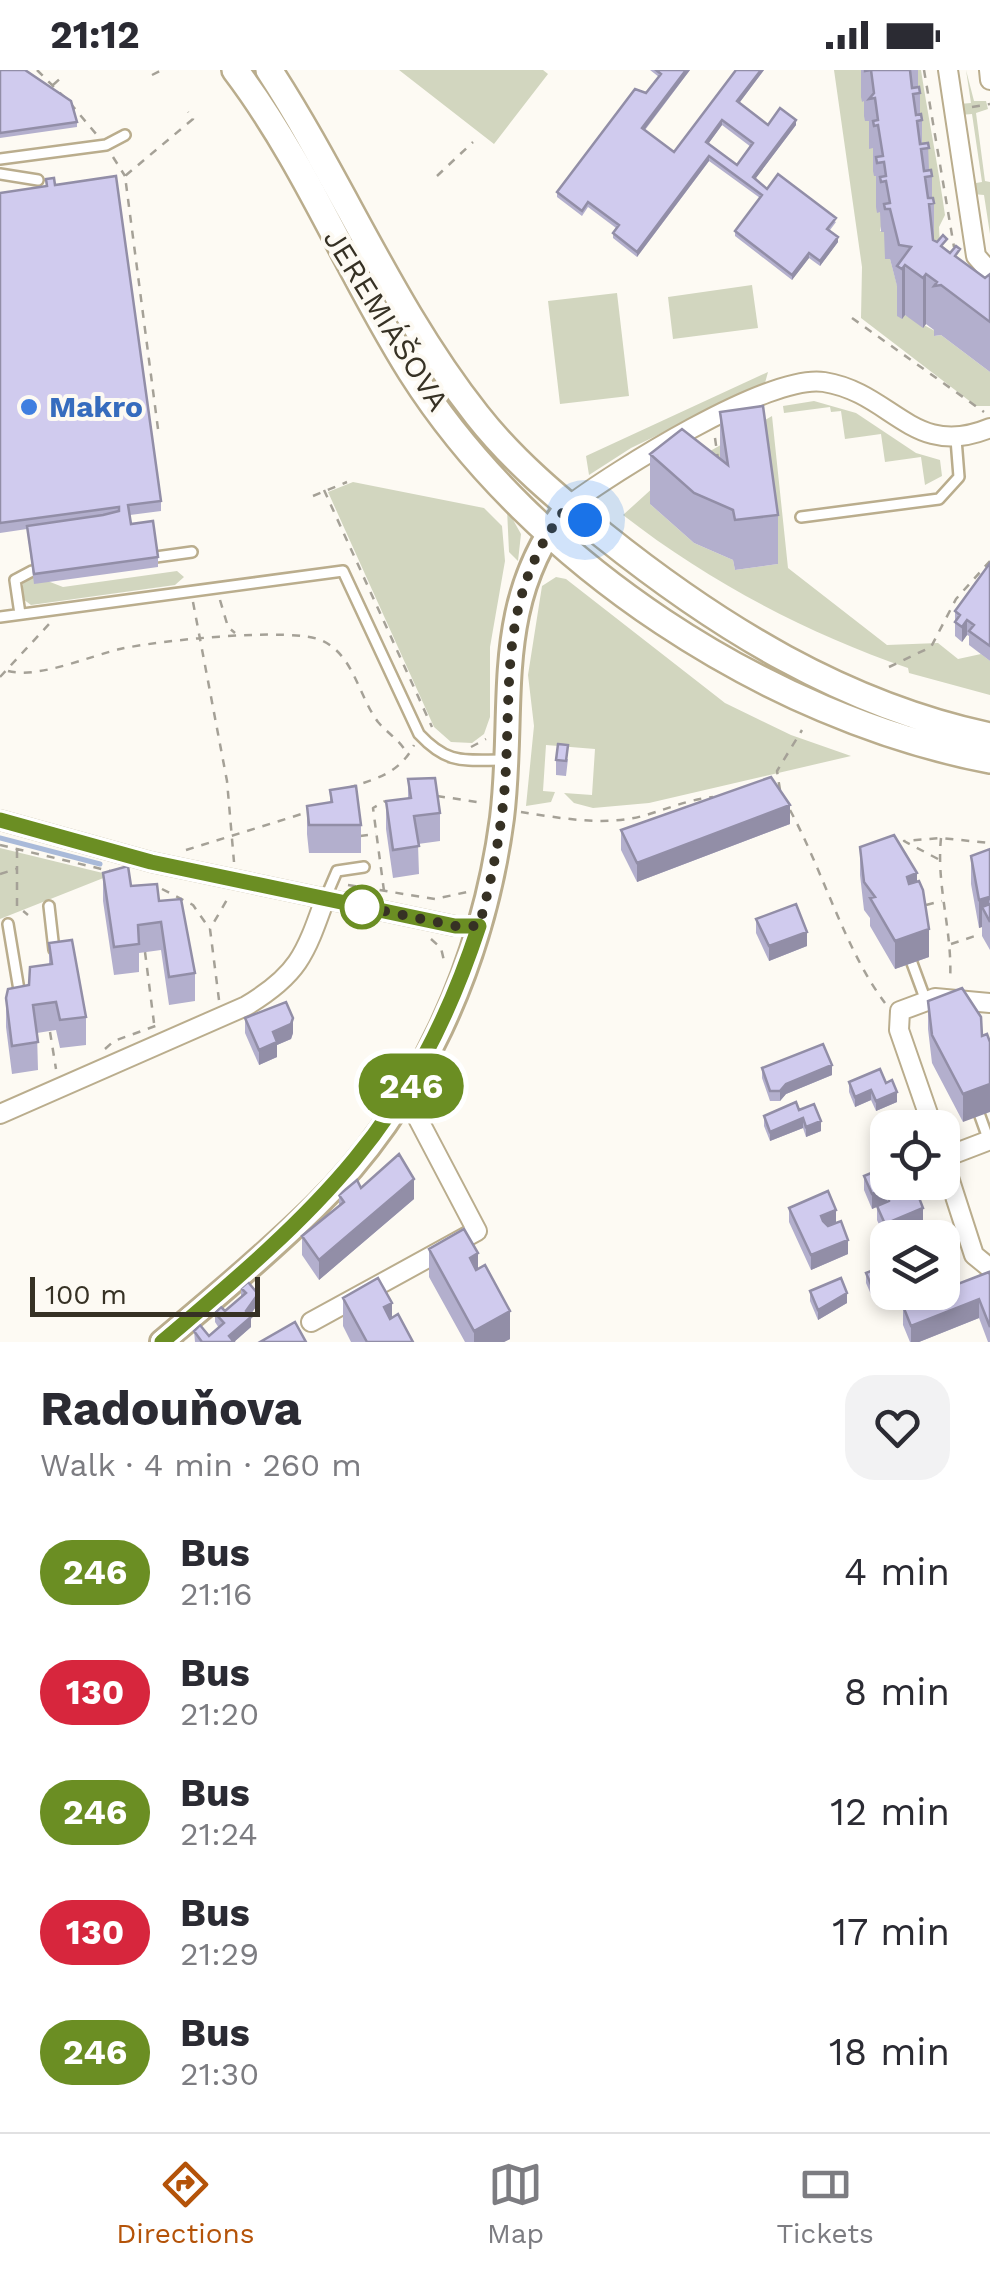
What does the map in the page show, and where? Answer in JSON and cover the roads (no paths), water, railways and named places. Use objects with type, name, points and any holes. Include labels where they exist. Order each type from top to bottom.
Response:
[{"type":"main road","name":"JEREMIÁŠOVA","points":[[235,70],[412,374],[500,488],[548,532],[666,621],[716,654],[784,690],[863,724],[990,760]]},
{"type":"main road","name":"JEREMIÁŠOVA","points":[[269,70],[370,250],[468,402],[567,507],[667,587],[814,675],[872,701],[990,736]]},
{"type":"street","points":[[948,70],[976,256],[990,272]]},
{"type":"street","points":[[989,70],[990,80]]},
{"type":"street","points":[[162,1342],[318,1205],[371,1144],[405,1094],[448,1014],[493,877],[503,808],[513,617],[526,577],[548,532],[567,507],[600,483],[711,422],[761,405],[776,387],[820,381],[858,390],[920,434],[956,440],[990,428]]},
{"type":"street","points":[[0,820],[151,862],[455,926],[479,926]]},
{"type":"street","points":[[0,1114],[246,1006],[283,984],[298,968],[325,899]]},
{"type":"street","points":[[927,1110],[899,1030],[900,1011],[926,1001],[948,999],[990,1003]]},
{"type":"street","points":[[310,1322],[477,1230],[405,1094]]},
{"type":"street","points":[[960,1151],[989,1140]]},
{"type":"street","points":[[956,1200],[974,1256],[990,1268]]},
{"type":"lane","points":[[0,159],[106,145],[125,135]]},
{"type":"lane","points":[[0,174],[38,180]]},
{"type":"lane","points":[[801,516],[938,499],[959,476],[956,440]]},
{"type":"lane","points":[[156,556],[192,552]]},
{"type":"lane","points":[[20,614],[14,580],[32,571]]},
{"type":"lane","points":[[0,617],[343,571],[419,734],[438,755],[458,761],[506,760]]},
{"type":"lane","points":[[325,899],[337,872],[364,867]]},
{"type":"lane","points":[[49,906],[55,957]]},
{"type":"lane","points":[[8,924],[19,990]]},
{"type":"lane","points":[[912,963],[926,1001]]},
{"type":"lane","points":[[980,1116],[989,1140]]},
{"type":"waterway","points":[[0,838],[100,864]]},
{"type":"place","name":"Makro","points":[[29,407]]}]
